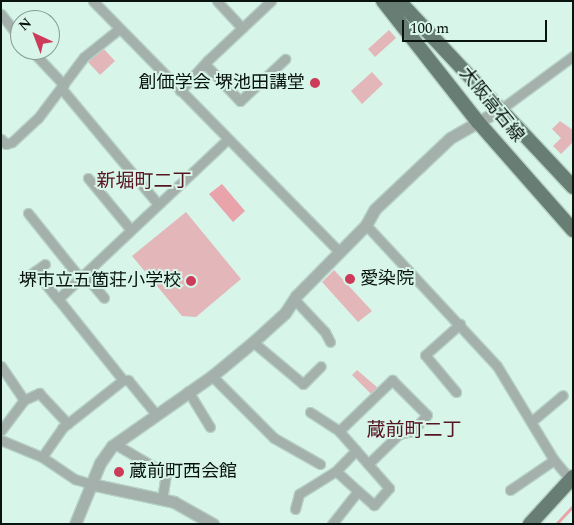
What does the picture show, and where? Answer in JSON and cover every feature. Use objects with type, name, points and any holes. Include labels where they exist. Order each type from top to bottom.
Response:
[{"type":"main road","name":"大阪高石線","points":[[383,1],[478,122],[573,230]]},
{"type":"main road","name":"大阪高石線","points":[[399,1],[573,187]]},
{"type":"main road","points":[[530,524],[572,479]]},
{"type":"street","points":[[92,1],[340,252]]},
{"type":"street","points":[[217,1],[242,28]]},
{"type":"street","points":[[180,91],[204,64],[271,1]]},
{"type":"street","points":[[1,14],[10,25]]},
{"type":"street","points":[[1,139],[6,144],[12,142],[38,118],[84,57],[119,29]]},
{"type":"street","points":[[74,524],[104,454],[155,413],[212,376],[285,313],[294,299],[366,225],[375,209],[450,138],[501,109],[573,56]]},
{"type":"street","points":[[204,64],[240,101],[285,59]]},
{"type":"street","points":[[39,60],[158,204]]},
{"type":"street","points":[[58,299],[228,139]]},
{"type":"street","points":[[88,178],[131,230]]},
{"type":"street","points":[[28,213],[82,276],[104,298]]},
{"type":"street","points":[[366,225],[497,366],[554,460],[572,479]]},
{"type":"street","points":[[23,280],[44,264]]},
{"type":"street","points":[[35,271],[123,380],[128,380],[155,413]]},
{"type":"street","points":[[294,299],[325,332],[330,342]]},
{"type":"street","points":[[456,392],[426,355],[460,324]]},
{"type":"street","points":[[253,342],[303,384],[321,366]]},
{"type":"street","points":[[1,366],[24,400]]},
{"type":"street","points":[[212,376],[274,438],[320,464]]},
{"type":"street","points":[[42,457],[68,424],[123,380]]},
{"type":"street","points":[[339,431],[392,380],[427,415],[412,431],[400,434],[368,464]]},
{"type":"street","points":[[188,391],[210,427]]},
{"type":"street","points":[[1,430],[24,400],[39,393],[68,424]]},
{"type":"street","points":[[532,421],[563,395]]},
{"type":"street","points":[[310,412],[339,431],[390,488],[374,505],[336,471]]},
{"type":"street","points":[[1,440],[42,457],[75,479],[162,500],[194,511],[213,524]]},
{"type":"street","points":[[115,444],[166,474],[162,500]]},
{"type":"street","points":[[295,509],[299,494],[336,471],[356,450]]},
{"type":"street","points":[[510,490],[554,460]]},
{"type":"street","points":[[332,524],[358,491]]},
{"type":"shaded area","points":[[389,30],[396,38],[375,57],[368,49]]},
{"type":"shaded area","points":[[102,47],[115,61],[100,75],[87,61]]},
{"type":"shaded area","points":[[372,72],[383,84],[362,104],[351,91]]},
{"type":"shaded area","points":[[560,121],[573,130],[573,142],[561,154],[553,146],[561,138],[552,129]]},
{"type":"shaded area","points":[[222,184],[245,211],[233,222],[209,194]]},
{"type":"shaded area","points":[[186,212],[241,279],[196,317],[182,316],[132,256]]},
{"type":"shaded area","points":[[334,270],[372,311],[358,322],[322,282]]},
{"type":"shaded area","points":[[357,370],[378,388],[371,394],[352,375]]},
{"type":"waterway","points":[[557,523],[573,506]]},
{"type":"place","name":"創価学会 堺池田講堂","points":[[315,83]]},
{"type":"place","name":"愛染院","points":[[350,279]]},
{"type":"place","name":"堺市立五箇荘小学校","points":[[191,281]]},
{"type":"place","name":"蔵前町西会館","points":[[119,472]]},
{"type":"district","name":"新堀町二丁","points":[[144,182]]},
{"type":"district","name":"蔵前町二丁","points":[[414,431]]}]
